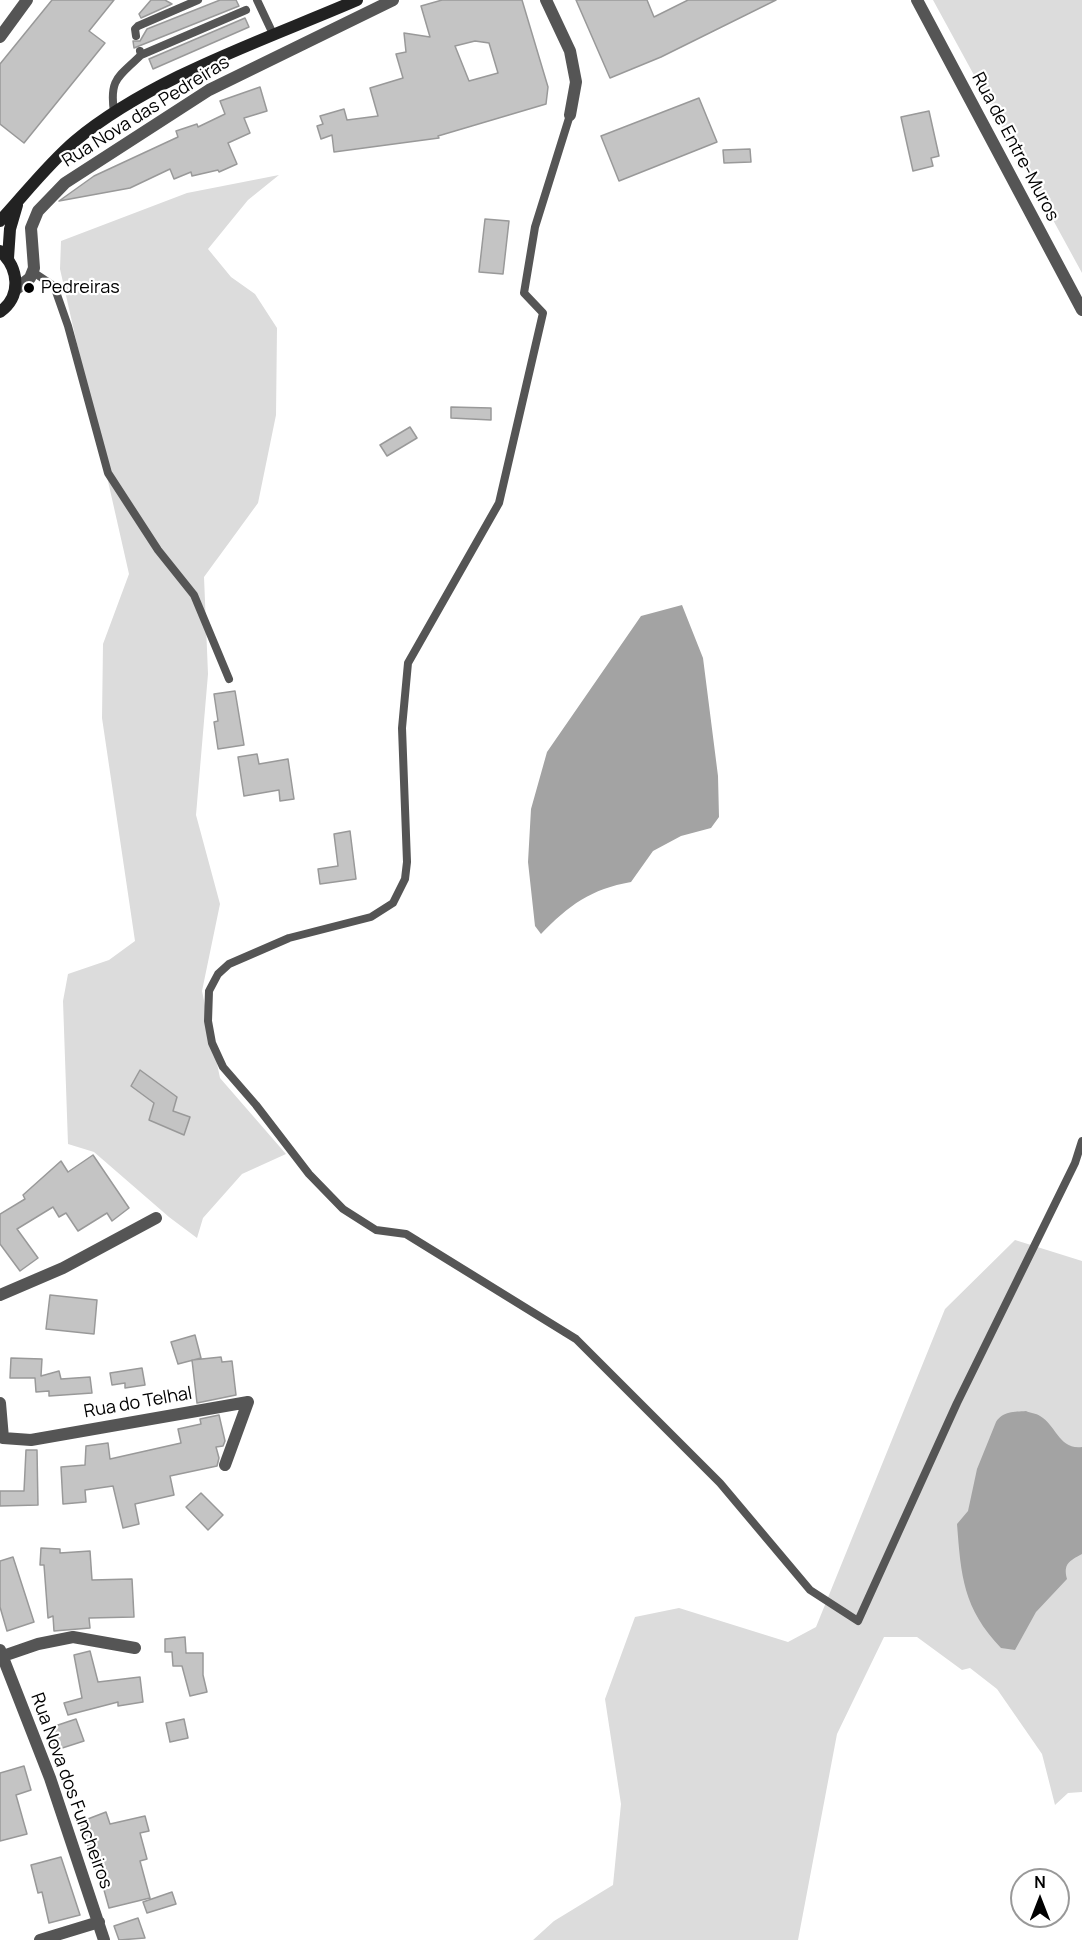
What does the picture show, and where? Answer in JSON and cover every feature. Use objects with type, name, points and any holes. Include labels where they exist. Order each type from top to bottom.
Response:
[{"type":"main road","points":[[0,221],[74,142],[114,112],[165,83],[357,0]]},
{"type":"main road","points":[[0,312],[11,300],[15,290],[16,279],[4,255],[19,201]]},
{"type":"street","points":[[0,37],[27,0]]},
{"type":"street","name":"Rua Nova das Pedreiras","points":[[33,272],[31,228],[39,211],[65,183],[209,90],[393,0]]},
{"type":"street","points":[[546,0],[570,51],[576,82],[570,115]]},
{"type":"street","name":"Rua de Entre-Muros","points":[[917,0],[1082,310]]},
{"type":"street","points":[[15,290],[30,278],[33,272]]},
{"type":"street","points":[[0,1295],[63,1268],[156,1218]]},
{"type":"street","name":"Rua do Telhal","points":[[0,1403],[1,1438],[31,1440],[248,1402],[225,1465]]},
{"type":"street","points":[[1,1654],[73,1637],[135,1648]]},
{"type":"street","name":"Rua Nova dos Funcheiros","points":[[1,1654],[50,1778],[104,1940]]},
{"type":"street","points":[[40,1940],[99,1922]]},
{"type":"lane","points":[[136,36],[135,29],[138,26],[198,0]]},
{"type":"lane","points":[[257,0],[274,36]]},
{"type":"lane","points":[[114,112],[111,89],[114,82],[140,53],[246,10]]},
{"type":"lane","points":[[570,115],[535,227],[524,293],[543,313],[499,503],[408,663],[402,728],[407,862],[405,879],[393,903],[371,917],[289,938],[229,964],[218,974],[209,991],[208,1021],[213,1043],[223,1067],[256,1105],[309,1174],[343,1209],[376,1230],[406,1234],[576,1339],[720,1483],[810,1590],[858,1621],[957,1403],[1075,1163],[1082,1141]]},
{"type":"lane","points":[[33,272],[54,286],[68,326],[108,473],[158,550],[194,595],[229,679]]},
{"type":"shaded area","points":[[933,0],[1082,0],[1082,273]]},
{"type":"shaded area","points":[[279,175],[248,200],[208,249],[231,277],[255,294],[277,328],[276,415],[258,503],[204,577],[208,674],[196,815],[220,904],[202,991],[220,1078],[286,1154],[242,1174],[203,1218],[197,1238],[169,1217],[94,1152],[68,1144],[63,1001],[68,974],[109,960],[135,941],[102,718],[103,644],[129,574],[60,269],[61,241],[187,193]]},
{"type":"shaded area","points":[[682,605],[703,658],[718,776],[719,817],[711,828],[681,836],[653,851],[631,882],[592,894],[571,907],[541,934],[535,926],[528,862],[531,809],[547,752],[641,616]]},
{"type":"shaded area","points":[[1015,1240],[1082,1261],[1082,1792],[1068,1793],[1055,1805],[1042,1754],[997,1689],[970,1668],[962,1670],[917,1637],[884,1637],[837,1734],[798,1940],[533,1940],[554,1921],[613,1885],[621,1804],[605,1699],[635,1617],[679,1608],[788,1642],[816,1627],[945,1309]]},
{"type":"shaded area","points":[[1026,1411],[1045,1420],[1068,1445],[1082,1447],[1082,1554],[1068,1564],[1067,1579],[1036,1612],[1015,1650],[1001,1648],[988,1633],[971,1605],[960,1560],[957,1524],[968,1511],[977,1469],[996,1422],[1005,1414]]},
{"type":"building","points":[[52,0],[114,0],[89,31],[105,43],[24,143],[0,124],[0,64]]},
{"type":"building","points":[[151,0],[165,0],[172,4],[141,18],[139,14]]},
{"type":"building","points":[[220,0],[236,0],[239,6],[134,48],[133,41],[140,41],[147,29]]},
{"type":"building","points":[[442,0],[522,0],[548,87],[546,104],[438,136],[439,138],[334,152],[332,135],[321,139],[317,126],[323,124],[320,116],[344,109],[347,120],[378,116],[370,88],[403,78],[396,54],[406,52],[404,33],[430,37],[421,6]],"holes":[[[475,41],[489,43],[498,73],[469,81],[455,46]]]},
{"type":"building","points":[[576,0],[647,0],[654,17],[688,0],[776,0],[661,57],[610,78]]},
{"type":"building","points":[[245,18],[249,27],[153,69],[149,59]]},
{"type":"building","points":[[260,87],[267,111],[244,118],[250,133],[228,143],[237,164],[219,172],[218,170],[192,176],[191,172],[174,179],[170,169],[130,188],[59,201],[94,176],[178,137],[176,131],[197,124],[198,127],[225,114],[220,101]]},
{"type":"building","points":[[699,98],[717,142],[619,181],[601,136]]},
{"type":"building","points":[[929,111],[939,156],[931,158],[933,166],[913,171],[901,117]]},
{"type":"building","points":[[750,149],[751,162],[724,163],[723,150]]},
{"type":"building","points":[[485,219],[509,221],[503,274],[479,272]]},
{"type":"building","points":[[451,407],[491,408],[491,420],[451,418]]},
{"type":"building","points":[[410,427],[417,438],[387,456],[380,445]]},
{"type":"building","points":[[235,691],[244,745],[218,749],[214,722],[218,721],[214,694]]},
{"type":"building","points":[[257,754],[259,764],[288,759],[294,799],[280,801],[279,790],[244,796],[238,757]]},
{"type":"building","points":[[350,831],[356,879],[320,884],[318,869],[338,866],[334,834]]},
{"type":"building","points":[[140,1070],[177,1097],[173,1111],[190,1117],[184,1135],[149,1120],[154,1103],[131,1086]]},
{"type":"building","points":[[93,1155],[129,1208],[112,1221],[107,1213],[78,1231],[66,1213],[59,1217],[53,1207],[17,1229],[38,1258],[20,1271],[0,1244],[0,1214],[25,1199],[23,1195],[61,1161],[68,1172]]},
{"type":"building","points":[[50,1295],[97,1300],[94,1334],[46,1329]]},
{"type":"building","points":[[195,1335],[201,1358],[178,1364],[171,1342]]},
{"type":"building","points":[[221,1357],[222,1362],[232,1361],[236,1395],[197,1403],[192,1360]]},
{"type":"building","points":[[11,1358],[42,1359],[41,1376],[59,1371],[61,1379],[90,1377],[92,1393],[49,1396],[49,1391],[36,1392],[35,1378],[10,1378]]},
{"type":"building","points":[[142,1368],[145,1385],[125,1388],[125,1383],[112,1385],[110,1373]]},
{"type":"building","points":[[219,1415],[225,1441],[223,1446],[216,1447],[219,1458],[217,1466],[170,1476],[174,1495],[135,1504],[139,1524],[123,1528],[113,1486],[85,1490],[86,1502],[63,1504],[61,1467],[85,1465],[86,1446],[108,1443],[110,1459],[181,1443],[178,1429],[201,1424],[200,1419]]},
{"type":"building","points":[[26,1450],[37,1450],[38,1505],[0,1506],[0,1491],[24,1491]]},
{"type":"building","points":[[201,1493],[223,1515],[208,1530],[186,1507]]},
{"type":"building","points":[[41,1548],[60,1549],[60,1553],[90,1551],[92,1580],[132,1579],[134,1617],[89,1618],[90,1628],[54,1631],[53,1616],[48,1618],[44,1565],[40,1565]]},
{"type":"building","points":[[13,1557],[34,1622],[7,1631],[0,1607],[0,1561]]},
{"type":"building","points":[[185,1637],[186,1653],[203,1653],[203,1675],[207,1692],[190,1696],[182,1666],[173,1666],[172,1652],[165,1652],[165,1639]]},
{"type":"building","points":[[90,1651],[98,1682],[140,1677],[143,1702],[118,1706],[118,1702],[68,1715],[64,1703],[82,1698],[74,1655]]},
{"type":"building","points":[[76,1719],[84,1741],[56,1750],[49,1728]]},
{"type":"building","points":[[184,1719],[188,1738],[170,1742],[166,1723]]},
{"type":"building","points":[[24,1766],[31,1790],[16,1795],[27,1834],[0,1841],[0,1773]]},
{"type":"building","points":[[106,1812],[110,1824],[145,1816],[149,1831],[140,1833],[147,1859],[140,1861],[150,1898],[109,1908],[99,1872],[97,1873],[80,1822]]},
{"type":"building","points":[[61,1857],[80,1915],[49,1923],[42,1892],[38,1893],[31,1865]]},
{"type":"building","points":[[172,1892],[176,1904],[147,1913],[143,1902]]},
{"type":"building","points":[[138,1918],[145,1938],[119,1940],[114,1926]]},
{"type":"place","name":"Pedreiras","points":[[29,288]]}]
